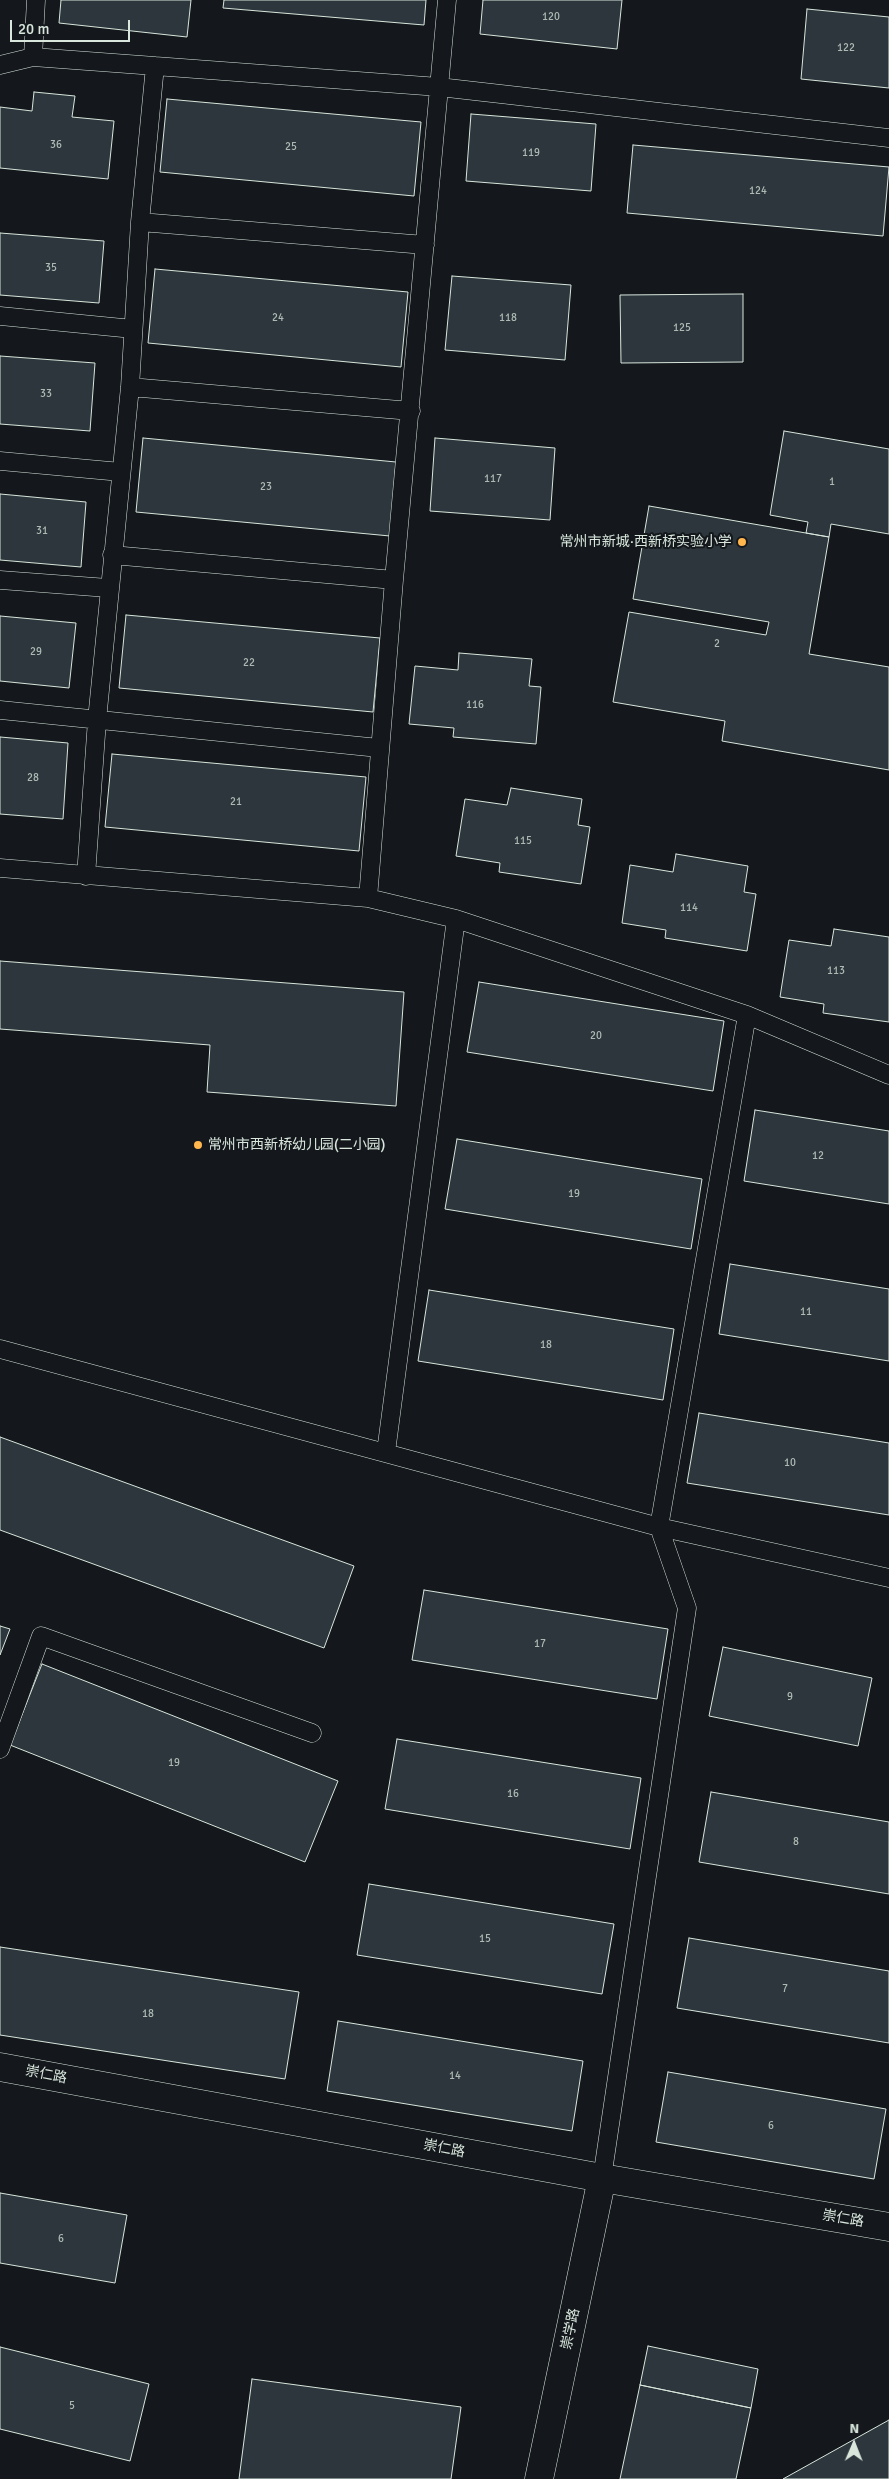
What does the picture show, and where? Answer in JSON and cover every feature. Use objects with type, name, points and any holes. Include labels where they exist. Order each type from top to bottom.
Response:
[{"type":"street","name":"崇仁路","points":[[0,2066],[602,2178],[889,2227]]},
{"type":"street","name":"崇学路","points":[[539,2479],[602,2178]]},
{"type":"lane","points":[[33,57],[36,0]]},
{"type":"lane","points":[[368,898],[379,748],[426,245],[446,0]]},
{"type":"lane","points":[[0,65],[33,57],[439,87],[889,138]]},
{"type":"lane","points":[[86,876],[108,588],[130,387],[140,222],[155,66]]},
{"type":"lane","points":[[140,222],[426,245]]},
{"type":"lane","points":[[0,316],[133,329]]},
{"type":"lane","points":[[130,387],[411,411]]},
{"type":"lane","points":[[0,461],[121,472]]},
{"type":"lane","points":[[112,555],[394,580]]},
{"type":"lane","points":[[0,580],[108,588]]},
{"type":"lane","points":[[0,710],[379,748]]},
{"type":"lane","points":[[0,868],[368,898],[456,919],[747,1016],[889,1075]]},
{"type":"lane","points":[[386,1452],[456,919]]},
{"type":"lane","points":[[602,2178],[687,1608],[659,1527],[747,1016]]},
{"type":"lane","points":[[0,1349],[659,1527],[889,1578]]},
{"type":"lane","points":[[0,1749],[41,1636],[312,1733]]},
{"type":"building","points":[[61,0],[191,0],[187,37],[59,23]]},
{"type":"building","points":[[224,0],[426,0],[424,25],[223,8]]},
{"type":"building","points":[[483,0],[622,0],[617,49],[480,34]]},
{"type":"building","points":[[807,9],[889,17],[889,88],[801,79]]},
{"type":"building","points":[[34,92],[75,96],[72,117],[114,121],[108,179],[0,168],[0,107],[32,111]]},
{"type":"building","points":[[167,99],[421,122],[414,196],[160,172]]},
{"type":"building","points":[[471,114],[596,124],[591,191],[466,181]]},
{"type":"building","points":[[633,145],[889,167],[883,236],[627,213]]},
{"type":"building","points":[[0,233],[104,241],[99,303],[0,295]]},
{"type":"building","points":[[155,269],[408,292],[401,367],[148,343]]},
{"type":"building","points":[[452,276],[571,285],[565,360],[445,350]]},
{"type":"building","points":[[743,294],[743,362],[621,363],[620,295]]},
{"type":"building","points":[[0,356],[95,363],[90,431],[0,424]]},
{"type":"building","points":[[784,431],[889,449],[889,534],[831,524],[829,537],[806,533],[808,522],[770,515]]},
{"type":"building","points":[[143,438],[396,462],[390,536],[136,512]]},
{"type":"building","points":[[435,438],[555,448],[550,520],[430,511]]},
{"type":"building","points":[[0,494],[86,502],[81,567],[0,560]]},
{"type":"building","points":[[649,506],[829,537],[809,654],[889,667],[889,770],[722,741],[725,721],[613,702],[629,612],[766,635],[769,622],[633,599]]},
{"type":"building","points":[[126,615],[380,638],[373,712],[119,688]]},
{"type":"building","points":[[0,616],[76,623],[69,688],[0,681]]},
{"type":"building","points":[[459,653],[532,659],[529,686],[541,687],[536,744],[453,737],[454,728],[409,724],[415,666],[458,670]]},
{"type":"building","points":[[0,737],[68,743],[63,819],[0,814]]},
{"type":"building","points":[[112,754],[366,777],[359,851],[105,827]]},
{"type":"building","points":[[511,788],[582,799],[578,825],[590,827],[581,884],[499,872],[500,863],[456,856],[465,799],[507,805]]},
{"type":"building","points":[[676,854],[748,866],[744,892],[756,894],[747,951],[665,938],[666,930],[622,923],[630,865],[673,872]]},
{"type":"building","points":[[834,929],[889,937],[889,1022],[823,1013],[824,1004],[780,997],[789,940],[831,946]]},
{"type":"building","points":[[0,961],[404,992],[396,1106],[207,1092],[210,1045],[0,1029]]},
{"type":"building","points":[[479,982],[724,1021],[713,1091],[467,1052]]},
{"type":"building","points":[[755,1110],[889,1131],[889,1204],[744,1181]]},
{"type":"building","points":[[457,1139],[702,1179],[691,1249],[445,1209]]},
{"type":"building","points":[[730,1264],[889,1289],[889,1361],[719,1334]]},
{"type":"building","points":[[429,1290],[674,1329],[663,1400],[418,1361]]},
{"type":"building","points":[[699,1413],[889,1443],[889,1515],[687,1483]]},
{"type":"building","points":[[0,1437],[354,1566],[324,1648],[0,1530]]},
{"type":"building","points":[[424,1590],[668,1629],[657,1699],[412,1660]]},
{"type":"building","points":[[0,1626],[10,1629],[0,1655]]},
{"type":"building","points":[[723,1647],[872,1678],[858,1746],[709,1716]]},
{"type":"building","points":[[42,1664],[338,1781],[305,1862],[10,1745]]},
{"type":"building","points":[[397,1739],[641,1778],[630,1849],[385,1809]]},
{"type":"building","points":[[711,1792],[889,1822],[889,1894],[699,1862]]},
{"type":"building","points":[[369,1884],[614,1924],[602,1994],[357,1955]]},
{"type":"building","points":[[689,1938],[889,1971],[889,2043],[677,2008]]},
{"type":"building","points":[[0,1947],[299,1992],[285,2079],[0,2035]]},
{"type":"building","points":[[338,2021],[583,2061],[572,2131],[327,2091]]},
{"type":"building","points":[[668,2072],[886,2109],[874,2179],[656,2142]]},
{"type":"building","points":[[0,2193],[127,2215],[115,2283],[0,2263]]},
{"type":"building","points":[[648,2346],[758,2369],[751,2408],[640,2385]]},
{"type":"building","points":[[0,2347],[149,2384],[130,2461],[0,2429]]},
{"type":"building","points":[[252,2379],[461,2407],[451,2479],[239,2479]]},
{"type":"building","points":[[640,2385],[751,2408],[736,2479],[620,2479]]},
{"type":"building","points":[[889,2420],[889,2479],[783,2479]]},
{"type":"place","name":"常州市新城·西新桥实验小学","points":[[742,542]]},
{"type":"place","name":"常州市西新桥幼儿园(二小园)","points":[[198,1145]]}]
